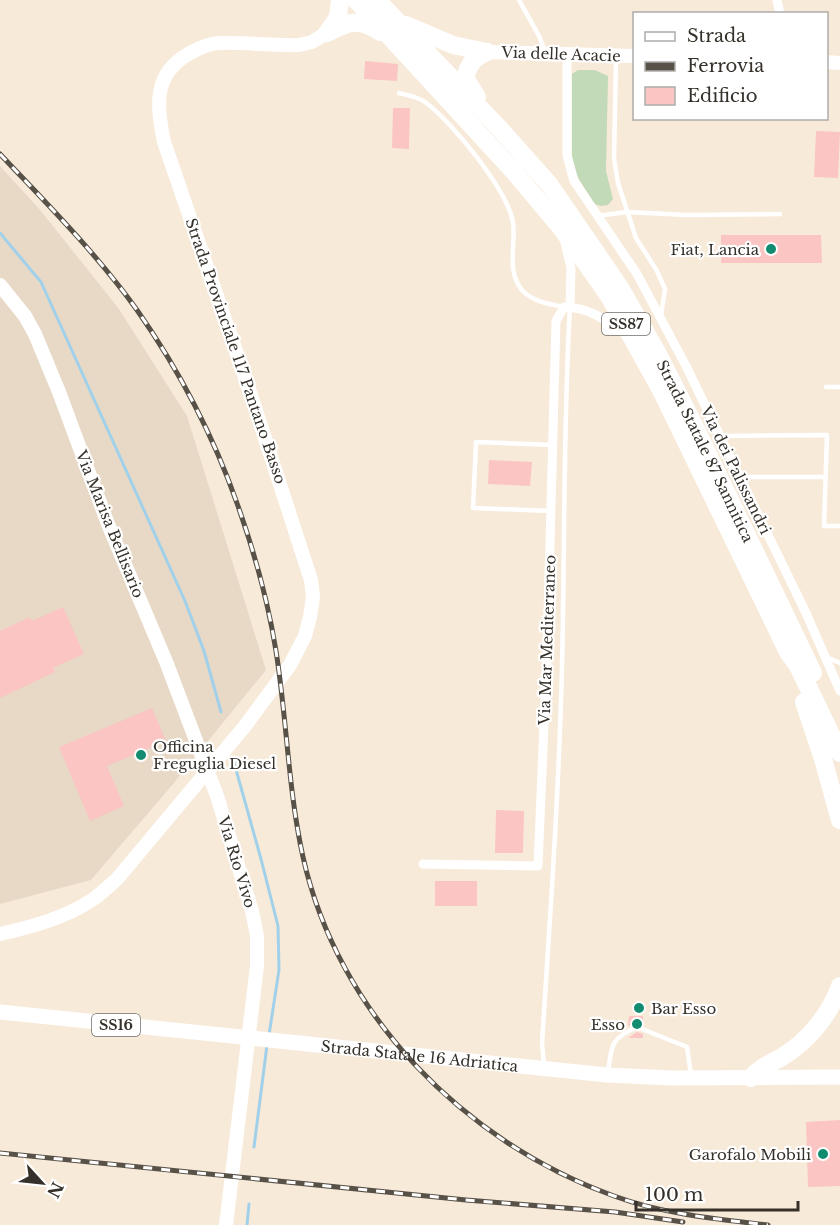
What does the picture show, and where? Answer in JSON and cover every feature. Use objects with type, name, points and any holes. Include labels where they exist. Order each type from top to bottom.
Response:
[{"type":"highway","points":[[327,33],[338,17],[340,0]]},
{"type":"highway","name":"Strada Statale 87 Sannitica","points":[[356,0],[516,174],[562,229],[609,296],[663,394],[788,652]]},
{"type":"highway","name":"Strada Statale 87 Sannitica","points":[[377,0],[549,183],[633,308],[695,427],[840,730]]},
{"type":"highway","name":"SS87","points":[[393,18],[453,45],[487,52]]},
{"type":"highway","name":"SS87","points":[[327,33],[348,22],[369,23],[394,42]]},
{"type":"highway","name":"SS87","points":[[487,52],[475,57],[468,66],[465,78],[499,128]]},
{"type":"highway","points":[[788,652],[791,669],[824,759],[840,820]]},
{"type":"highway","name":"SS87","points":[[788,652],[798,666],[840,753]]},
{"type":"highway","points":[[751,1078],[758,1068],[783,1057],[813,1032],[829,1010],[840,986]]},
{"type":"main road","name":"Strada Statale 16 Adriatica","points":[[0,1012],[607,1075],[692,1078],[840,1077]]},
{"type":"street","name":"Strada Provinciale 117 Pantano Basso","points":[[207,771],[245,726],[290,665],[305,636],[313,597],[311,580],[290,510],[164,142],[158,104],[160,87],[168,71],[181,58],[199,48],[218,43],[299,45],[312,42],[327,33]]},
{"type":"street","name":"Via delle Acacie","points":[[487,52],[633,56]]},
{"type":"street","name":"Via dei Palissandri","points":[[567,53],[567,155],[574,181],[638,274],[740,477],[840,691]]},
{"type":"street","name":"Via Mar Mediterraneo","points":[[423,864],[538,866],[556,321],[567,307],[571,268],[562,229]]},
{"type":"street","name":"Via Marisa Bellisario","points":[[0,285],[25,316],[35,334],[108,524],[167,664],[207,771]]},
{"type":"street","points":[[567,307],[600,316],[636,342]]},
{"type":"street","points":[[0,934],[73,911],[92,899],[117,879],[207,771]]},
{"type":"street","name":"Via Rio Vivo","points":[[207,771],[217,796],[252,911],[257,936],[258,966],[226,1225]]},
{"type":"lane","points":[[519,0],[539,36],[545,53]]},
{"type":"lane","points":[[616,56],[614,159],[618,183],[636,238],[657,271],[664,289],[661,320]]},
{"type":"lane","points":[[399,93],[423,100],[448,124],[477,159],[502,196],[513,222],[513,273],[522,290],[538,301],[567,307],[562,667],[554,856],[542,1043],[544,1068]]},
{"type":"lane","points":[[597,216],[627,212],[687,215],[780,214]]},
{"type":"lane","points":[[826,387],[840,387]]},
{"type":"lane","points":[[720,436],[827,435],[824,526],[840,526]]},
{"type":"lane","points":[[551,511],[473,508],[476,442],[553,445]]},
{"type":"lane","points":[[740,477],[825,477]]},
{"type":"lane","points":[[826,657],[840,663]]},
{"type":"lane","points":[[607,1075],[612,1043],[622,1033],[637,1027],[687,1047],[692,1078]]},
{"type":"shaded area","points":[[0,166],[41,211],[119,309],[187,416],[266,670],[91,880],[0,904]]},
{"type":"green space","points":[[578,70],[595,70],[608,76],[606,171],[613,199],[608,205],[594,204],[576,174],[572,158],[572,74]]},
{"type":"building","points":[[365,61],[398,64],[397,81],[364,79]]},
{"type":"building","points":[[393,108],[410,108],[409,149],[392,148]]},
{"type":"building","points":[[816,131],[840,132],[838,178],[814,177]]},
{"type":"building","name":"Fiat, Lancia","points":[[721,235],[821,235],[822,263],[721,263]]},
{"type":"building","points":[[489,460],[532,462],[530,486],[488,484]]},
{"type":"building","points":[[63,607],[84,654],[53,668],[55,672],[0,698],[0,631],[30,617],[32,621]]},
{"type":"building","points":[[152,708],[166,741],[107,766],[124,806],[90,821],[59,747]]},
{"type":"building","points":[[496,810],[524,811],[523,853],[495,853]]},
{"type":"building","points":[[435,881],[477,881],[477,906],[435,906]]},
{"type":"building","points":[[629,1016],[643,1016],[643,1025],[636,1023],[628,1026]]},
{"type":"building","points":[[637,1032],[643,1034],[643,1038],[628,1038]]},
{"type":"building","name":"Garofalo Mobili","points":[[840,1120],[840,1186],[808,1187],[806,1122]]},
{"type":"waterway","points":[[0,233],[41,282],[185,601],[204,651],[221,712]]},
{"type":"waterway","points":[[233,759],[278,926],[279,970],[269,1035]]},
{"type":"waterway","points":[[254,1147],[267,1045]]},
{"type":"waterway","points":[[247,1225],[249,1204]]},
{"type":"railway","points":[[0,154],[122,289],[167,356],[207,429],[238,506],[269,614],[280,677],[294,806],[303,857],[320,914],[345,969],[377,1019],[415,1065],[459,1106],[507,1142],[559,1172],[614,1196],[651,1207],[690,1215],[768,1225]]},
{"type":"railway","points":[[0,1153],[466,1200],[615,1212],[683,1222]]},
{"type":"place","name":"Fiat, Lancia","points":[[771,249]]},
{"type":"place","name":"Officina Freguglia Diesel","points":[[141,755]]},
{"type":"place","name":"Bar Esso","points":[[639,1008]]},
{"type":"place","name":"Esso","points":[[637,1024]]},
{"type":"place","name":"Garofalo Mobili","points":[[823,1154]]}]
